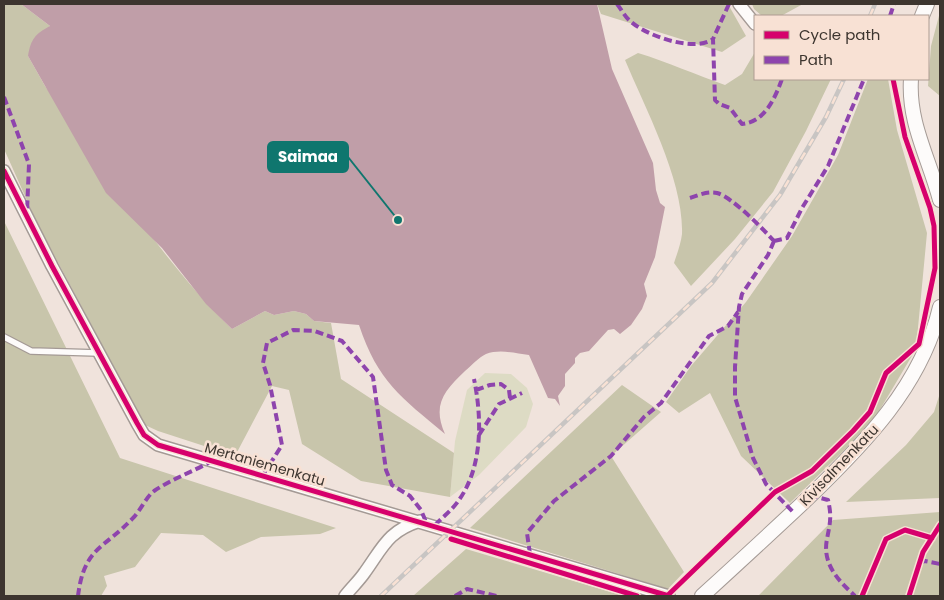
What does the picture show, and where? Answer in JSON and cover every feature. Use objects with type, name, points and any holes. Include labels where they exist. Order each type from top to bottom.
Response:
[{"type":"street","points":[[739,4],[754,23]]},
{"type":"street","points":[[911,80],[911,108],[915,130],[940,200]]},
{"type":"street","name":"Mertaniemenkatu","points":[[4,171],[144,435],[158,444],[669,596]]},
{"type":"street","name":"Kivisalmenkatu","points":[[702,596],[830,477],[878,427],[893,406],[925,351],[936,327],[940,307]]},
{"type":"street","points":[[345,596],[365,572],[385,541],[402,526],[420,521]]},
{"type":"lane","points":[[4,337],[31,351],[99,353]]},
{"type":"shaded area","points":[[4,4],[21,4],[50,26],[28,56],[45,86],[133,212],[205,302],[232,329],[265,311],[274,315],[294,311],[306,314],[314,321],[331,323],[341,379],[454,453],[450,497],[361,481],[302,444],[289,390],[272,386],[235,456],[145,425],[38,225],[4,149]]},
{"type":"shaded area","points":[[21,4],[597,4],[612,69],[653,163],[656,190],[660,203],[665,207],[655,257],[644,284],[647,296],[642,309],[631,325],[620,334],[614,329],[608,330],[589,351],[580,353],[575,358],[575,363],[565,374],[565,386],[558,396],[560,406],[555,399],[548,398],[529,355],[502,352],[483,355],[451,385],[442,399],[440,415],[445,434],[403,398],[383,375],[366,345],[359,325],[314,321],[306,314],[294,311],[274,315],[265,311],[232,329],[206,304],[162,248],[106,193],[28,56],[34,38],[50,26]]},
{"type":"shaded area","points":[[597,4],[728,4],[746,36],[722,52],[601,14]]},
{"type":"shaded area","points":[[752,4],[803,4],[783,15],[761,15],[754,9]]},
{"type":"shaded area","points":[[940,12],[940,96],[928,86],[931,46]]},
{"type":"shaded area","points":[[638,53],[725,85],[742,74],[754,54],[754,80],[831,80],[773,192],[735,239],[691,286],[674,263],[682,234],[677,191],[653,123],[625,60]]},
{"type":"shaded area","points":[[868,80],[888,80],[897,130],[927,233],[916,349],[872,423],[790,503],[741,456],[710,393],[679,413],[666,402],[691,366],[746,302],[792,236],[838,155]]},
{"type":"shaded area","points":[[4,221],[120,458],[336,528],[320,534],[261,537],[226,552],[203,535],[161,533],[135,567],[104,576],[107,586],[101,596],[4,596]]},
{"type":"shaded area","points":[[485,373],[511,374],[527,388],[533,404],[526,427],[479,475],[450,497],[455,441],[467,390]]},
{"type":"shaded area","points":[[622,385],[661,412],[611,456],[684,572],[668,589],[470,528]]},
{"type":"shaded area","points":[[940,393],[940,498],[846,502],[906,445],[934,412]]},
{"type":"shaded area","points":[[940,512],[940,596],[758,596],[833,520]]},
{"type":"shaded area","points":[[466,549],[624,596],[413,596]]},
{"type":"railway","points":[[870,15],[875,4]]},
{"type":"railway","points":[[381,596],[712,283],[780,195],[826,117],[844,80]]},
{"type":"marked path","points":[[617,4],[636,26],[657,36],[682,43],[694,44],[705,43],[713,39]]},
{"type":"marked path","points":[[729,4],[713,39],[715,100],[719,104],[730,108],[742,124],[750,122],[757,119],[768,108],[782,80]]},
{"type":"marked path","points":[[890,15],[894,4]]},
{"type":"marked path","points":[[774,241],[787,238],[802,208],[828,166],[864,80]]},
{"type":"marked path","points":[[4,97],[29,164],[27,211]]},
{"type":"marked path","points":[[690,198],[717,193],[731,200],[774,241]]},
{"type":"marked path","points":[[774,241],[768,255],[742,294],[739,307],[735,397],[753,458],[766,484],[793,512]]},
{"type":"marked path","points":[[530,554],[527,533],[554,501],[611,456],[644,417],[661,403],[709,336],[728,326],[738,312]]},
{"type":"marked path","points":[[263,475],[282,445],[270,385],[263,363],[267,343],[293,330],[315,331],[342,341],[373,377],[386,470],[392,485],[410,496],[421,510],[426,522]]},
{"type":"marked path","points":[[435,525],[459,500],[473,472],[479,425],[474,379]]},
{"type":"marked path","points":[[476,390],[490,385],[501,384],[509,390],[510,398]]},
{"type":"marked path","points":[[479,435],[499,404],[522,393]]},
{"type":"marked path","points":[[78,596],[81,580],[90,558],[133,518],[151,494],[168,483],[212,461]]},
{"type":"marked path","points":[[810,495],[828,500],[830,524],[826,548],[829,564],[837,578],[855,596]]},
{"type":"marked path","points":[[920,563],[925,561],[940,564]]},
{"type":"marked path","points":[[455,596],[467,589],[497,596]]},
{"type":"cycle path","points":[[667,596],[775,492],[812,471],[853,431],[870,412],[886,373],[919,344],[935,268],[934,226],[930,208],[905,137],[893,80]]},
{"type":"cycle path","points":[[4,171],[52,266],[137,423],[144,435],[158,445],[669,596]]},
{"type":"cycle path","points":[[909,596],[923,552],[940,525]]},
{"type":"cycle path","points":[[862,596],[886,539],[905,530],[932,538]]},
{"type":"cycle path","points":[[451,539],[637,596]]},
{"type":"place","name":"Saimaa","points":[[398,220]]}]
